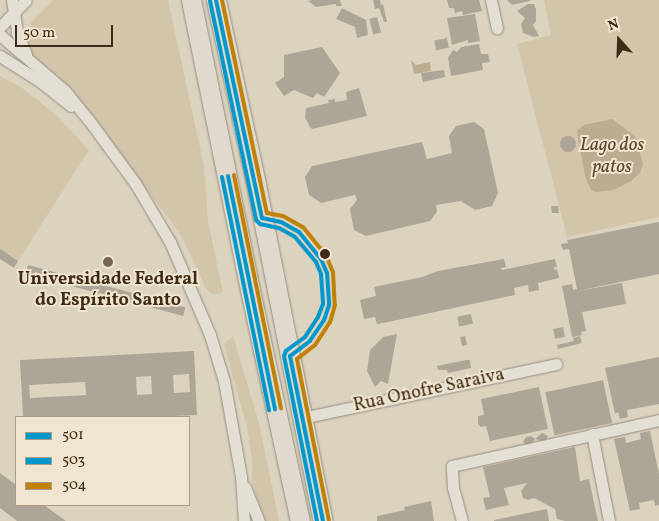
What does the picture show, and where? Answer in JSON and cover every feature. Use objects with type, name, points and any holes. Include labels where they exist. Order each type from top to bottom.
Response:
[{"type":"main road","points":[[191,0],[250,290],[300,521]]},
{"type":"main road","points":[[216,0],[256,184],[323,521]]},
{"type":"street","points":[[0,27],[13,6],[26,0]]},
{"type":"street","points":[[492,0],[497,28]]},
{"type":"street","points":[[13,6],[17,33],[28,57]]},
{"type":"street","points":[[0,35],[28,57],[65,91],[88,119],[152,210],[181,263],[210,335],[222,373],[241,476],[244,521]]},
{"type":"street","points":[[0,56],[38,80],[88,119]]},
{"type":"street","name":"Rua Onofre Saraiva","points":[[302,418],[556,364]]},
{"type":"street","points":[[462,521],[453,488],[452,466],[659,420]]},
{"type":"street","points":[[592,434],[609,521]]},
{"type":"street","points":[[241,476],[258,521]]},
{"type":"shaded area","points":[[53,0],[168,0],[204,166],[208,221],[223,292],[212,294],[206,289],[184,241],[173,224],[99,127],[33,58],[28,40],[31,22]]},
{"type":"shaded area","points":[[544,0],[659,0],[659,217],[567,237],[517,44],[551,35]]},
{"type":"shaded area","points":[[0,76],[21,87],[55,114],[89,150],[18,261],[0,249]]},
{"type":"shaded area","points":[[233,336],[259,423],[279,521],[263,521],[252,481],[252,459],[247,428],[224,344]]},
{"type":"water","points":[[411,60],[416,65],[430,62],[431,71],[414,74]]},
{"type":"water","name":"Lago dos patos","points":[[612,119],[635,136],[643,164],[640,173],[631,181],[614,190],[596,192],[591,190],[585,176],[577,131],[584,125]]},
{"type":"building","points":[[340,0],[342,6],[336,6],[336,4],[316,7],[308,1]]},
{"type":"building","points":[[373,0],[380,0],[381,5],[383,4],[387,22],[384,22],[379,8],[375,9]]},
{"type":"building","points":[[447,0],[479,0],[482,11],[463,15],[462,11],[455,13],[454,8],[449,8]]},
{"type":"building","points":[[507,0],[530,0],[530,1],[512,5]]},
{"type":"building","points":[[528,4],[534,4],[536,9],[536,21],[533,25],[539,36],[534,37],[523,33],[521,24],[525,18],[517,11]]},
{"type":"building","points":[[342,8],[366,20],[368,35],[357,38],[355,27],[336,19]]},
{"type":"building","points":[[475,14],[480,41],[468,43],[468,40],[452,45],[447,18]]},
{"type":"building","points":[[377,17],[381,32],[373,35],[369,19]]},
{"type":"building","points":[[447,38],[449,48],[436,50],[434,40]]},
{"type":"building","points":[[479,44],[481,54],[488,54],[490,62],[482,63],[483,70],[451,76],[448,58],[453,50],[457,52],[461,47]]},
{"type":"building","points":[[322,47],[340,73],[324,97],[317,93],[313,98],[294,90],[284,96],[275,83],[284,77],[284,55]]},
{"type":"building","points":[[444,70],[445,77],[423,82],[421,73]]},
{"type":"building","points":[[359,88],[367,116],[312,129],[310,127],[305,118],[306,108],[329,103],[328,100],[335,99],[335,102],[347,100],[346,92]]},
{"type":"building","points":[[474,122],[484,129],[498,193],[492,206],[475,210],[461,201],[436,205],[437,212],[430,221],[366,236],[354,230],[350,209],[357,200],[355,195],[321,203],[309,195],[305,177],[312,166],[422,142],[427,159],[452,153],[449,136],[456,126]]},
{"type":"building","points":[[568,136],[574,138],[576,144],[574,150],[568,152],[562,150],[560,144],[562,138]]},
{"type":"building","points":[[551,206],[558,206],[559,213],[552,213]]},
{"type":"building","points":[[659,222],[659,274],[577,291],[622,283],[626,304],[582,312],[586,331],[581,332],[582,335],[572,337],[562,286],[572,284],[573,290],[577,289],[569,249],[563,250],[561,244],[568,243],[567,240]]},
{"type":"building","points":[[0,249],[18,261],[14,268],[0,259]]},
{"type":"building","points":[[504,259],[506,267],[501,268],[502,270],[555,259],[557,267],[554,267],[555,270],[557,269],[559,278],[538,283],[539,290],[529,292],[528,285],[514,288],[515,295],[388,322],[377,324],[375,317],[364,319],[360,300],[376,296],[374,287],[422,277],[438,271]]},
{"type":"building","points":[[28,265],[185,307],[183,316],[26,274]]},
{"type":"building","points":[[471,314],[473,324],[459,326],[457,317]]},
{"type":"building","points":[[563,327],[565,337],[555,339],[553,329]]},
{"type":"building","points":[[397,334],[388,384],[381,381],[375,387],[367,371],[370,350],[383,337]]},
{"type":"building","points":[[465,336],[467,345],[462,346],[460,337]]},
{"type":"building","points":[[580,336],[582,343],[558,349],[557,345],[574,341],[573,338]]},
{"type":"building","points":[[194,351],[197,415],[23,416],[20,360]],"holes":[[[189,374],[190,392],[174,393],[173,375]],[[151,376],[152,394],[137,395],[136,377]],[[85,382],[86,395],[30,398],[29,385]]]},
{"type":"building","points":[[659,357],[659,404],[627,410],[628,417],[620,419],[618,412],[615,414],[605,368]]},
{"type":"building","points":[[470,360],[471,368],[448,373],[447,370],[438,370],[437,366]]},
{"type":"building","points":[[603,380],[612,423],[554,435],[545,392]]},
{"type":"building","points":[[539,387],[548,429],[490,441],[486,426],[481,427],[478,424],[478,416],[484,415],[481,399]]},
{"type":"building","points":[[650,431],[659,474],[659,505],[655,506],[654,500],[639,503],[640,509],[630,511],[614,439],[625,437],[626,443],[641,439],[640,433]]},
{"type":"building","points":[[542,433],[548,436],[545,441],[535,439]]},
{"type":"building","points":[[531,436],[535,439],[532,443],[527,445],[523,442],[526,437]]},
{"type":"building","points":[[575,447],[580,481],[589,479],[598,521],[565,521],[557,519],[555,509],[534,498],[528,500],[523,498],[521,491],[527,483],[504,488],[509,505],[486,510],[483,498],[490,497],[483,467]]},
{"type":"building","points":[[0,473],[15,484],[15,506],[45,506],[66,521],[17,521],[0,508]]},
{"type":"building","points":[[431,501],[434,521],[377,521],[377,516],[405,510],[404,507]]},
{"type":"building","points":[[547,509],[549,521],[494,521],[494,520]]},
{"type":"transit line","name":"501","points":[[216,0],[262,218],[281,222],[299,232],[321,259],[327,273],[329,305],[324,320],[310,341],[290,356],[323,521]]},
{"type":"transit line","name":"504","points":[[222,0],[267,213],[283,216],[303,227],[326,255],[333,272],[335,305],[330,322],[315,345],[297,359],[329,520]]},
{"type":"transit line","name":"503","points":[[210,1],[256,220],[260,224],[279,228],[295,237],[316,262],[321,274],[323,304],[318,317],[305,337],[286,351],[284,356],[317,521]]},
{"type":"transit line","name":"504","points":[[234,175],[281,408]]},
{"type":"transit line","name":"501","points":[[228,176],[275,409]]},
{"type":"transit line","name":"503","points":[[222,177],[269,410]]},
{"type":"place","name":"Universidade Federal do Espírito Santo","points":[[108,262]]}]
